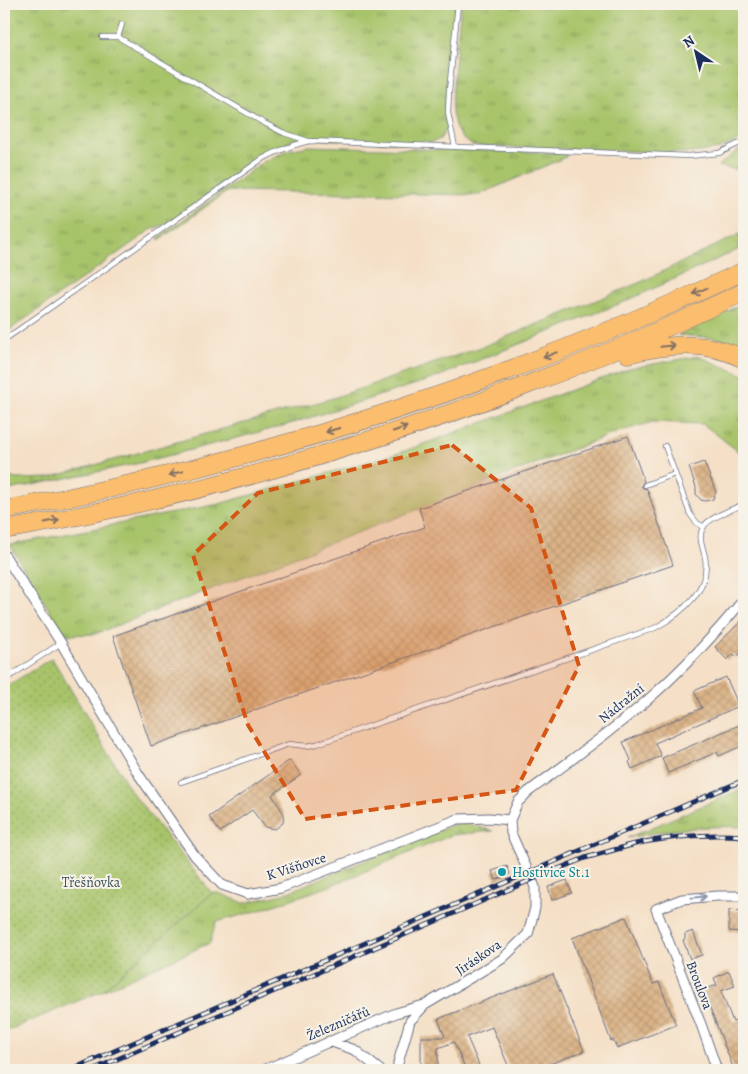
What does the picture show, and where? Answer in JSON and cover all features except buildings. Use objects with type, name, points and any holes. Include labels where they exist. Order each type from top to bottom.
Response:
[{"type":"highway","points":[[4,510],[144,482],[249,455],[380,416],[534,361],[690,296],[744,271]]},
{"type":"highway","points":[[4,530],[146,501],[253,475],[385,435],[569,369],[699,314],[744,292]]},
{"type":"highway","points":[[569,369],[653,348],[685,344],[708,346],[744,358]]},
{"type":"street","name":"K Višňovce","points":[[5,556],[61,643],[139,775],[195,856],[222,885],[248,894],[281,888],[458,818],[510,820]]},
{"type":"street","name":"Nádražní","points":[[510,820],[518,802],[528,792],[653,696],[720,628],[744,599]]},
{"type":"street","name":"Jiráskova","points":[[398,1070],[410,1021],[425,1005],[502,959],[528,934],[535,908],[535,887],[511,833],[510,820]]},
{"type":"street","name":"Broulova","points":[[717,1070],[656,910],[682,899],[744,896]]},
{"type":"street","name":"Železničářů","points":[[264,1070],[281,1067],[329,1041],[396,1013],[425,1005]]},
{"type":"street","points":[[329,1041],[355,1050],[380,1070]]},
{"type":"lane","points":[[456,147],[448,106],[458,4]]},
{"type":"lane","points":[[118,37],[122,24]]},
{"type":"lane","points":[[102,37],[118,37],[284,133],[309,141],[689,156],[719,153],[744,141]]},
{"type":"lane","points":[[4,340],[262,159],[280,149],[309,141]]},
{"type":"lane","points":[[666,446],[690,514],[697,523],[704,527]]},
{"type":"lane","points":[[646,485],[675,474]]},
{"type":"lane","points":[[181,782],[289,744],[307,746],[317,744],[655,628],[682,610],[702,587],[707,569],[701,542],[704,527],[710,520],[744,504]]},
{"type":"lane","points":[[4,680],[61,643]]},
{"type":"highlighted area","points":[[452,445],[531,508],[579,666],[516,790],[305,819],[248,725],[193,555],[258,493]]},
{"type":"green space","points":[[4,4],[456,4],[445,107],[447,128],[440,139],[428,144],[314,139],[293,140],[264,154],[169,223],[152,229],[4,334]]},
{"type":"green space","points":[[461,4],[744,4],[744,138],[720,149],[691,153],[473,146],[461,137],[456,129],[452,113]]},
{"type":"green space","points":[[309,146],[566,153],[566,157],[478,195],[228,191],[159,240],[158,238],[266,160],[289,150]]},
{"type":"green space","points":[[744,146],[744,169],[718,166]]},
{"type":"green space","points":[[744,232],[744,247],[624,302],[432,379],[283,426],[140,463],[4,491],[4,476],[17,479],[49,478],[333,398],[484,346],[641,282]]},
{"type":"green space","points":[[744,303],[744,346],[720,339],[678,335]]},
{"type":"green space","points":[[698,356],[744,375],[744,456],[703,424],[653,422],[618,432],[95,634],[67,635],[52,615],[10,545],[219,504],[399,453],[631,368]]},
{"type":"green space","name":"Třešňovka","points":[[52,658],[133,794],[212,893],[102,991],[4,1032],[4,688]]},
{"type":"green space","points":[[744,788],[744,827],[686,829],[627,838]]},
{"type":"green space","points":[[460,822],[493,831],[452,835],[330,886],[257,911],[216,922],[210,943],[102,991],[212,893],[219,893],[244,903],[283,894]]},
{"type":"railway","points":[[70,1070],[744,780]]},
{"type":"railway","points":[[626,846],[685,836],[744,836]]},
{"type":"railway","points":[[92,1070],[533,879],[585,858],[632,845]]},
{"type":"place","name":"Hostivice St.1","points":[[502,872]]}]
